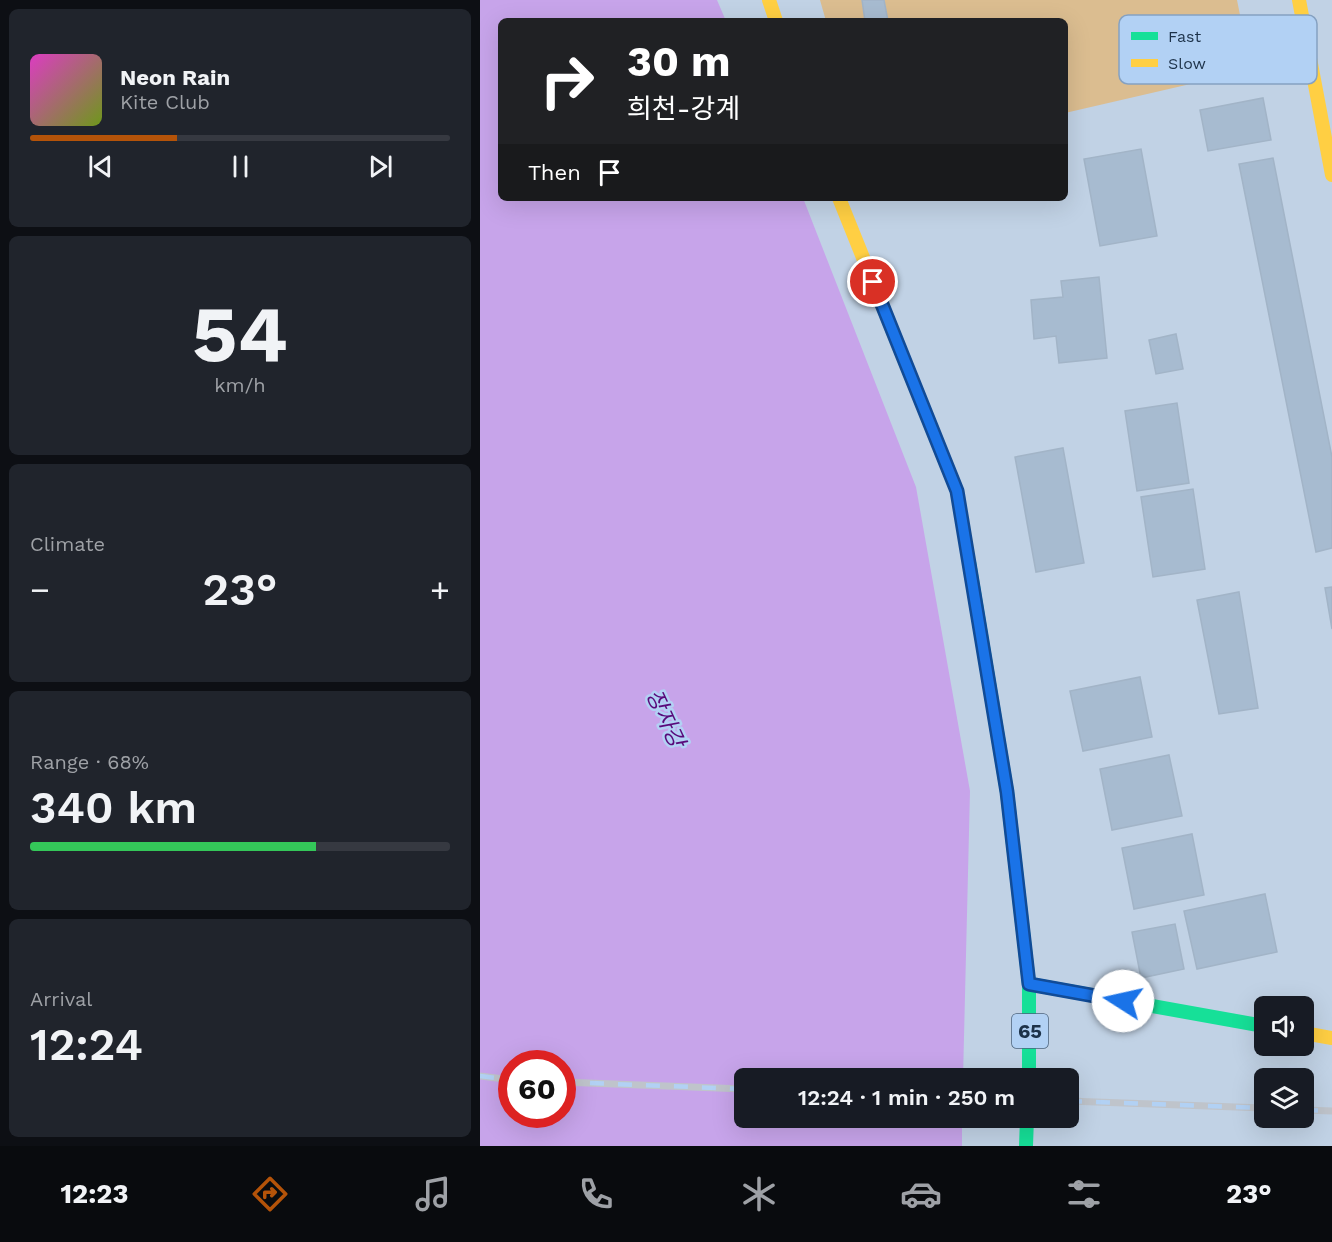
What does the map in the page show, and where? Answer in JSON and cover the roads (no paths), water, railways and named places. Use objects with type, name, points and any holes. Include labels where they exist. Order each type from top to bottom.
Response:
[{"type":"main road","points":[[769,0],[775,18]]},
{"type":"main road","points":[[1299,0],[1302,15]]},
{"type":"main road","points":[[1315,84],[1332,175]]},
{"type":"main road","points":[[840,201],[957,491],[1007,792],[1029,984]]},
{"type":"main road","name":"65","points":[[1029,1068],[1029,984],[1254,1024]]},
{"type":"main road","points":[[1314,1035],[1332,1038]]},
{"type":"main road","points":[[1026,1146],[1027,1128]]},
{"type":"water","name":"장자강","points":[[480,0],[717,0],[725,18],[498,18],[498,201],[804,201],[916,487],[970,791],[963,1068],[734,1068],[734,1128],[962,1128],[962,1146],[480,1146]]},
{"type":"railway","points":[[480,1076],[498,1078]]},
{"type":"railway","points":[[576,1083],[734,1089]]},
{"type":"railway","points":[[1079,1101],[1254,1108]]},
{"type":"railway","points":[[1314,1110],[1332,1111]]}]
